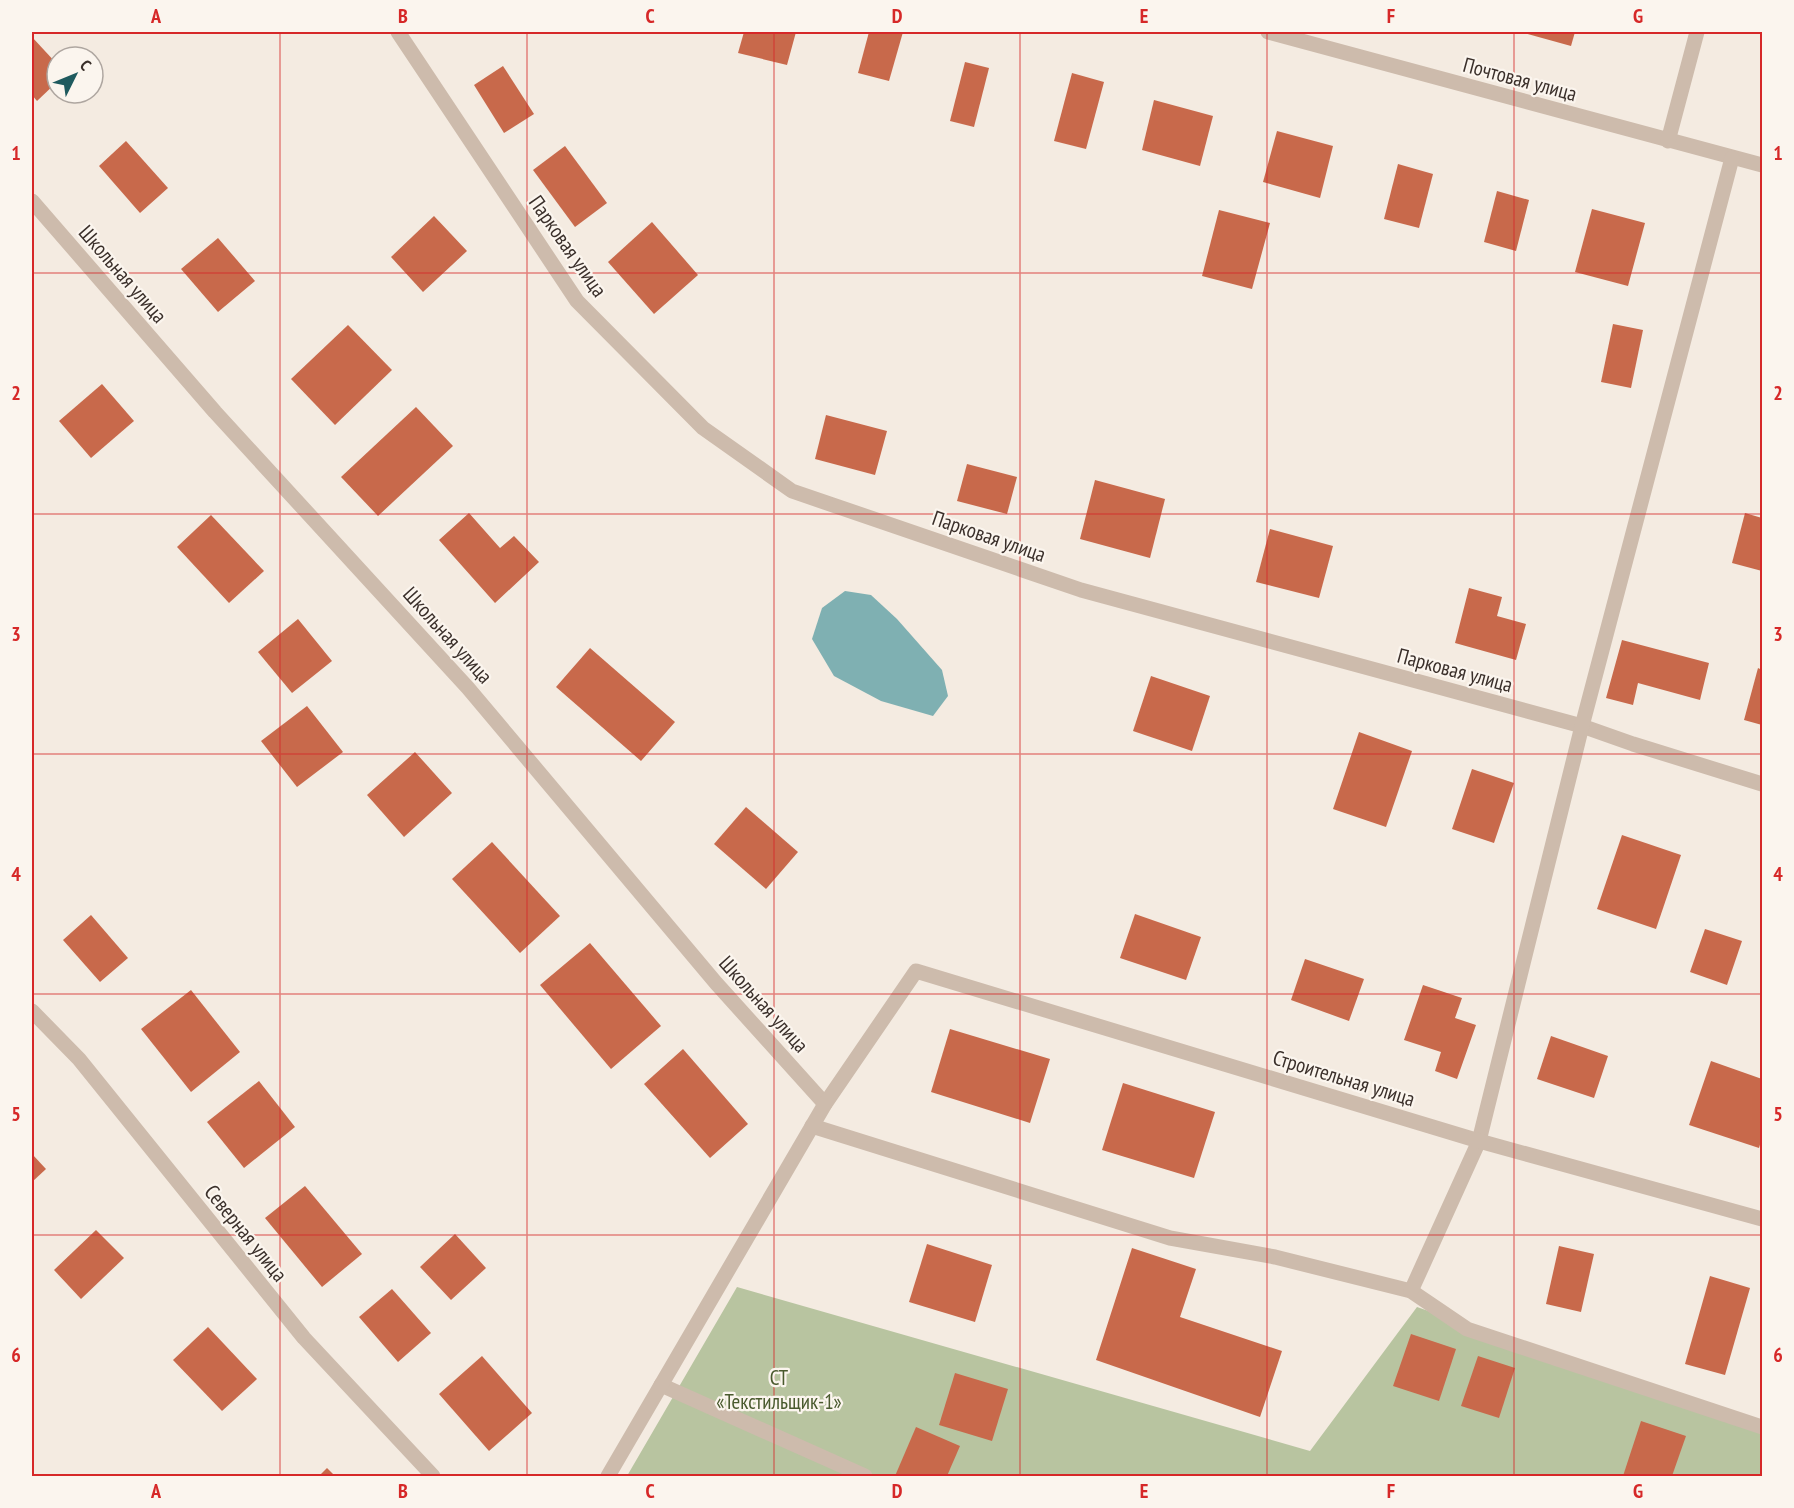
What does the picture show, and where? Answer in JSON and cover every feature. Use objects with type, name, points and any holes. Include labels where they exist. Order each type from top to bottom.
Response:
[{"type":"street","name":"Парковая улица","points":[[398,32],[577,301],[703,428],[792,491],[1082,590],[1582,726],[1762,784]]},
{"type":"street","name":"Почтовая улица","points":[[1268,32],[1762,165]]},
{"type":"street","points":[[1668,141],[1697,32]]},
{"type":"street","points":[[1411,1291],[1479,1141],[1582,726],[1732,158]]},
{"type":"street","name":"Школьная улица","points":[[32,201],[215,412],[468,688],[716,983],[825,1104]]},
{"type":"street","name":"Строительная улица","points":[[825,1104],[916,971],[1479,1141],[1762,1219]]},
{"type":"street","name":"Северная улица","points":[[32,1011],[79,1059],[304,1338],[433,1476]]},
{"type":"street","points":[[608,1476],[825,1104]]},
{"type":"street","points":[[812,1125],[1170,1238],[1275,1257],[1411,1291],[1467,1329],[1762,1427]]},
{"type":"street","points":[[661,1385],[865,1476]]},
{"type":"green space","name":"СТ «Текстильщик-1»","points":[[737,1287],[1310,1451],[1417,1307],[1762,1427],[1762,1476],[627,1476]]},
{"type":"water","points":[[845,591],[871,595],[897,619],[942,670],[948,696],[933,716],[881,701],[834,676],[812,639],[822,608]]},
{"type":"building","points":[[744,32],[796,32],[787,65],[738,53]]},
{"type":"building","points":[[869,32],[903,32],[889,81],[858,73]]},
{"type":"building","points":[[1520,32],[1575,32],[1571,46]]},
{"type":"building","points":[[32,37],[45,51],[45,93],[37,101],[32,95]]},
{"type":"building","points":[[965,62],[989,68],[974,127],[950,121]]},
{"type":"building","points":[[503,66],[534,114],[504,133],[474,85]]},
{"type":"building","points":[[1072,73],[1104,82],[1086,149],[1054,141]]},
{"type":"building","points":[[1154,100],[1213,116],[1200,166],[1142,150]]},
{"type":"building","points":[[1277,131],[1333,146],[1320,198],[1263,182]]},
{"type":"building","points":[[126,141],[168,188],[140,213],[99,166]]},
{"type":"building","points":[[565,146],[607,203],[575,227],[533,170]]},
{"type":"building","points":[[1398,164],[1433,174],[1419,228],[1384,219]]},
{"type":"building","points":[[1497,191],[1529,200],[1516,251],[1484,242]]},
{"type":"building","points":[[1592,209],[1645,223],[1628,286],[1575,272]]},
{"type":"building","points":[[1219,210],[1270,223],[1252,289],[1202,276]]},
{"type":"building","points":[[434,216],[467,251],[423,292],[391,257]]},
{"type":"building","points":[[652,222],[698,275],[654,314],[608,262]]},
{"type":"building","points":[[218,238],[255,281],[218,312],[181,269]]},
{"type":"building","points":[[1613,324],[1643,330],[1631,388],[1601,382]]},
{"type":"building","points":[[348,325],[392,370],[335,425],[291,379]]},
{"type":"building","points":[[102,384],[134,421],[91,458],[59,421]]},
{"type":"building","points":[[416,407],[453,446],[378,516],[341,477]]},
{"type":"building","points":[[826,415],[887,431],[875,475],[815,459]]},
{"type":"building","points":[[967,464],[1017,477],[1007,514],[957,501]]},
{"type":"building","points":[[1095,480],[1165,499],[1150,558],[1080,539]]},
{"type":"building","points":[[469,513],[500,548],[514,536],[539,562],[495,603],[439,540]]},
{"type":"building","points":[[1745,513],[1762,518],[1762,571],[1732,563]]},
{"type":"building","points":[[211,515],[264,571],[229,603],[177,547]]},
{"type":"building","points":[[1270,529],[1333,546],[1319,598],[1256,582]]},
{"type":"building","points":[[1469,588],[1502,597],[1497,616],[1526,624],[1516,660],[1455,643]]},
{"type":"building","points":[[298,619],[332,661],[292,693],[258,652]]},
{"type":"building","points":[[1622,640],[1709,663],[1700,700],[1638,683],[1633,705],[1606,698]]},
{"type":"building","points":[[590,648],[675,722],[641,761],[556,687]]},
{"type":"building","points":[[1758,668],[1762,670],[1762,725],[1744,720]]},
{"type":"building","points":[[1151,676],[1210,696],[1192,751],[1133,731]]},
{"type":"building","points":[[307,706],[343,752],[297,787],[261,741]]},
{"type":"building","points":[[1359,732],[1412,751],[1386,827],[1333,809]]},
{"type":"building","points":[[415,752],[452,793],[404,837],[367,795]]},
{"type":"building","points":[[1472,769],[1514,783],[1494,843],[1452,829]]},
{"type":"building","points":[[746,807],[798,852],[766,889],[714,844]]},
{"type":"building","points":[[1622,835],[1681,855],[1656,929],[1597,909]]},
{"type":"building","points":[[492,842],[560,916],[520,953],[452,879]]},
{"type":"building","points":[[1135,914],[1201,937],[1186,980],[1120,958]]},
{"type":"building","points":[[91,915],[128,958],[100,982],[63,940]]},
{"type":"building","points":[[1705,929],[1742,941],[1727,985],[1690,972]]},
{"type":"building","points":[[590,943],[661,1026],[611,1069],[540,985]]},
{"type":"building","points":[[1305,959],[1364,979],[1349,1021],[1291,1000]]},
{"type":"building","points":[[1423,985],[1462,998],[1455,1018],[1476,1025],[1457,1079],[1435,1071],[1441,1052],[1404,1040]]},
{"type":"building","points":[[191,990],[240,1052],[191,1092],[141,1029]]},
{"type":"building","points":[[950,1029],[1050,1059],[1030,1123],[931,1092]]},
{"type":"building","points":[[1551,1036],[1608,1056],[1594,1098],[1537,1079]]},
{"type":"building","points":[[683,1049],[748,1124],[710,1158],[644,1084]]},
{"type":"building","points":[[1711,1061],[1762,1079],[1762,1138],[1759,1148],[1689,1125]]},
{"type":"building","points":[[259,1081],[295,1127],[244,1168],[207,1122]]},
{"type":"building","points":[[1123,1083],[1215,1112],[1194,1178],[1102,1150]]},
{"type":"building","points":[[32,1154],[46,1169],[32,1182]]},
{"type":"building","points":[[305,1186],[362,1254],[322,1287],[265,1218]]},
{"type":"building","points":[[96,1230],[124,1258],[81,1299],[54,1270]]},
{"type":"building","points":[[455,1234],[486,1268],[451,1300],[420,1267]]},
{"type":"building","points":[[927,1244],[992,1265],[975,1322],[909,1302]]},
{"type":"building","points":[[1559,1246],[1594,1254],[1581,1312],[1546,1304]]},
{"type":"building","points":[[1132,1248],[1196,1269],[1180,1317],[1282,1351],[1260,1417],[1096,1360]]},
{"type":"building","points":[[1710,1276],[1750,1288],[1725,1375],[1685,1364]]},
{"type":"building","points":[[392,1289],[431,1333],[398,1362],[359,1317]]},
{"type":"building","points":[[208,1327],[257,1379],[222,1411],[173,1360]]},
{"type":"building","points":[[1411,1334],[1456,1349],[1439,1401],[1393,1386]]},
{"type":"building","points":[[482,1356],[532,1413],[489,1451],[439,1394]]},
{"type":"building","points":[[1478,1356],[1515,1368],[1499,1418],[1461,1406]]},
{"type":"building","points":[[955,1373],[1008,1389],[992,1441],[939,1425]]},
{"type":"building","points":[[1641,1421],[1686,1436],[1672,1476],[1623,1476]]},
{"type":"building","points":[[916,1427],[960,1446],[947,1476],[895,1476]]},
{"type":"building","points":[[327,1468],[335,1476],[319,1476]]}]
